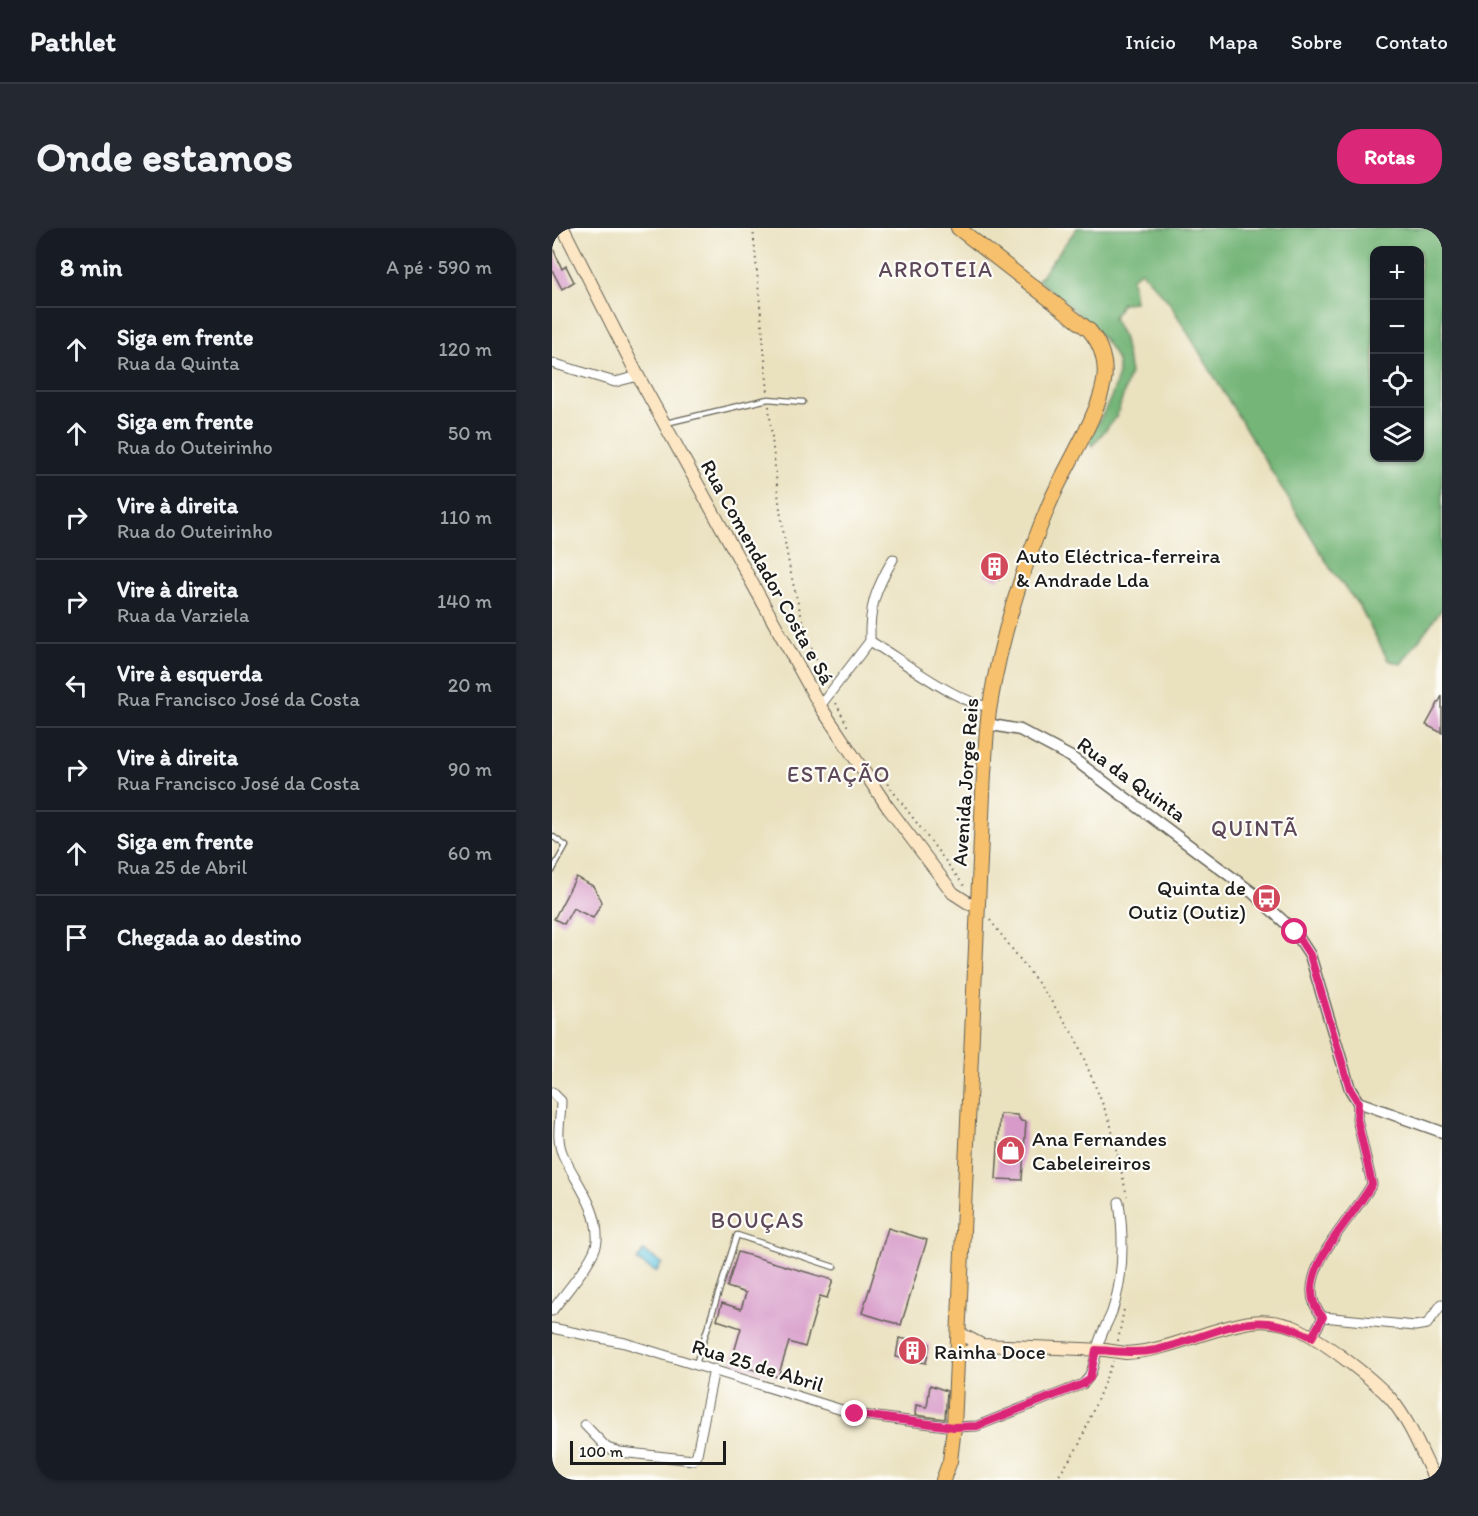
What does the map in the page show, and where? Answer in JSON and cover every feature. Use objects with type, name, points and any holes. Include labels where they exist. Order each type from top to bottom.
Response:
[{"type":"main road","name":"Rua Comendador Costa e Sá","points":[[563,228],[663,423],[820,706],[887,806],[953,893],[970,904],[978,904]]},
{"type":"main road","name":"Avenida Jorge Reis","points":[[943,1480],[950,1461],[954,1427],[989,708],[1002,649],[1037,536],[1058,484],[1096,405],[1105,369],[1099,345],[1089,330],[958,228]]},
{"type":"main road","points":[[959,1334],[982,1345],[1112,1351],[1158,1349],[1253,1321],[1275,1322],[1312,1337],[1375,1384],[1392,1400],[1418,1444],[1435,1480]]},
{"type":"main road","points":[[958,1356],[982,1345]]},
{"type":"street","points":[[552,363],[606,381],[624,381],[638,376]]},
{"type":"street","points":[[820,706],[870,641],[870,618],[876,588],[893,559]]},
{"type":"street","points":[[870,641],[956,696],[975,705],[989,708]]},
{"type":"street","name":"Rua da Quinta","points":[[987,724],[1020,730],[1071,757],[1252,893],[1295,932],[1310,955],[1350,1089],[1358,1102]]},
{"type":"street","points":[[552,1092],[561,1101],[558,1134],[563,1155],[579,1180],[592,1211],[597,1242],[552,1311]]},
{"type":"street","points":[[1442,1132],[1358,1102],[1357,1119],[1372,1184],[1323,1253],[1311,1289],[1314,1308],[1323,1317],[1415,1326],[1427,1324],[1442,1304]]},
{"type":"street","name":"Rua 25 de Abril","points":[[552,1328],[625,1343],[855,1414],[954,1427],[977,1426],[1083,1384],[1112,1351],[1112,1311],[1124,1238],[1123,1202]]},
{"type":"street","points":[[1312,1337],[1323,1317]]},
{"type":"street","points":[[585,1425],[607,1448],[620,1452],[693,1460],[697,1454],[714,1369]]},
{"type":"lane","points":[[663,423],[700,417],[768,399],[803,402]]},
{"type":"lane","points":[[552,836],[566,846],[552,871]]},
{"type":"lane","points":[[696,1364],[737,1236],[834,1267]]},
{"type":"path","points":[[753,228],[768,399],[785,547],[802,620],[831,694],[851,732]]},
{"type":"path","points":[[878,771],[1045,992],[1075,1037],[1110,1122],[1123,1202]]},
{"type":"path","points":[[1056,1480],[1079,1445],[1112,1351],[1125,1302]]},
{"type":"green space","points":[[1077,228],[1442,228],[1442,609],[1401,664],[1388,660],[1360,607],[1332,571],[1169,302],[1141,271],[1132,278],[1135,302],[1122,303],[1113,318],[1124,339],[1130,373],[1117,416],[1092,446],[1088,439],[1112,395],[1118,367],[1108,344],[1072,308],[1038,280]]},
{"type":"water","points":[[643,1251],[662,1263],[656,1272],[637,1261]]},
{"type":"building","points":[[552,246],[562,269],[566,266],[574,282],[562,289],[552,270]]},
{"type":"building","name":"Auto Eléctrica-ferreira & Andrade Lda","points":[[992,554],[1006,559],[999,580],[985,575]]},
{"type":"building","points":[[1442,696],[1442,733],[1426,725]]},
{"type":"building","points":[[576,877],[593,886],[602,902],[593,918],[573,908],[564,924],[554,919]]},
{"type":"building","name":"Ana Fernandes Cabeleireiros","points":[[1000,1114],[1017,1115],[1021,1121],[1026,1122],[1022,1180],[996,1179]]},
{"type":"building","points":[[888,1228],[927,1240],[901,1325],[862,1313]]},
{"type":"building","points":[[738,1252],[833,1280],[827,1298],[820,1296],[805,1347],[789,1342],[778,1377],[731,1363],[741,1328],[717,1320],[722,1303],[741,1309],[746,1293],[727,1287]]},
{"type":"building","name":"Rainha Doce","points":[[899,1338],[930,1344],[926,1363],[896,1357]]},
{"type":"building","points":[[930,1385],[947,1391],[945,1419],[915,1415],[916,1405],[927,1407]]},
{"type":"place","name":"Auto Eléctrica-ferreira & Andrade Lda","points":[[995,567]]},
{"type":"place","name":"Quinta de Outiz (Outiz)","points":[[1267,899]]},
{"type":"place","name":"Ana Fernandes Cabeleireiros","points":[[1011,1150]]},
{"type":"place","name":"Rainha Doce","points":[[913,1351]]},
{"type":"district","name":"ARROTEIA","points":[[936,269]]},
{"type":"district","name":"ESTAÇÃO","points":[[839,774]]},
{"type":"district","name":"QUINTÃ","points":[[1255,828]]},
{"type":"district","name":"BOUÇAS","points":[[758,1220]]},
{"type":"route","points":[[855,1414],[954,1427],[977,1426],[1083,1384],[1090,1378],[1096,1350],[1126,1353],[1158,1349],[1253,1321],[1275,1322],[1293,1327],[1312,1337],[1323,1317],[1314,1308],[1311,1289],[1323,1253],[1367,1194],[1372,1184],[1372,1173],[1357,1119],[1358,1102],[1350,1089],[1310,955],[1295,932]]}]
